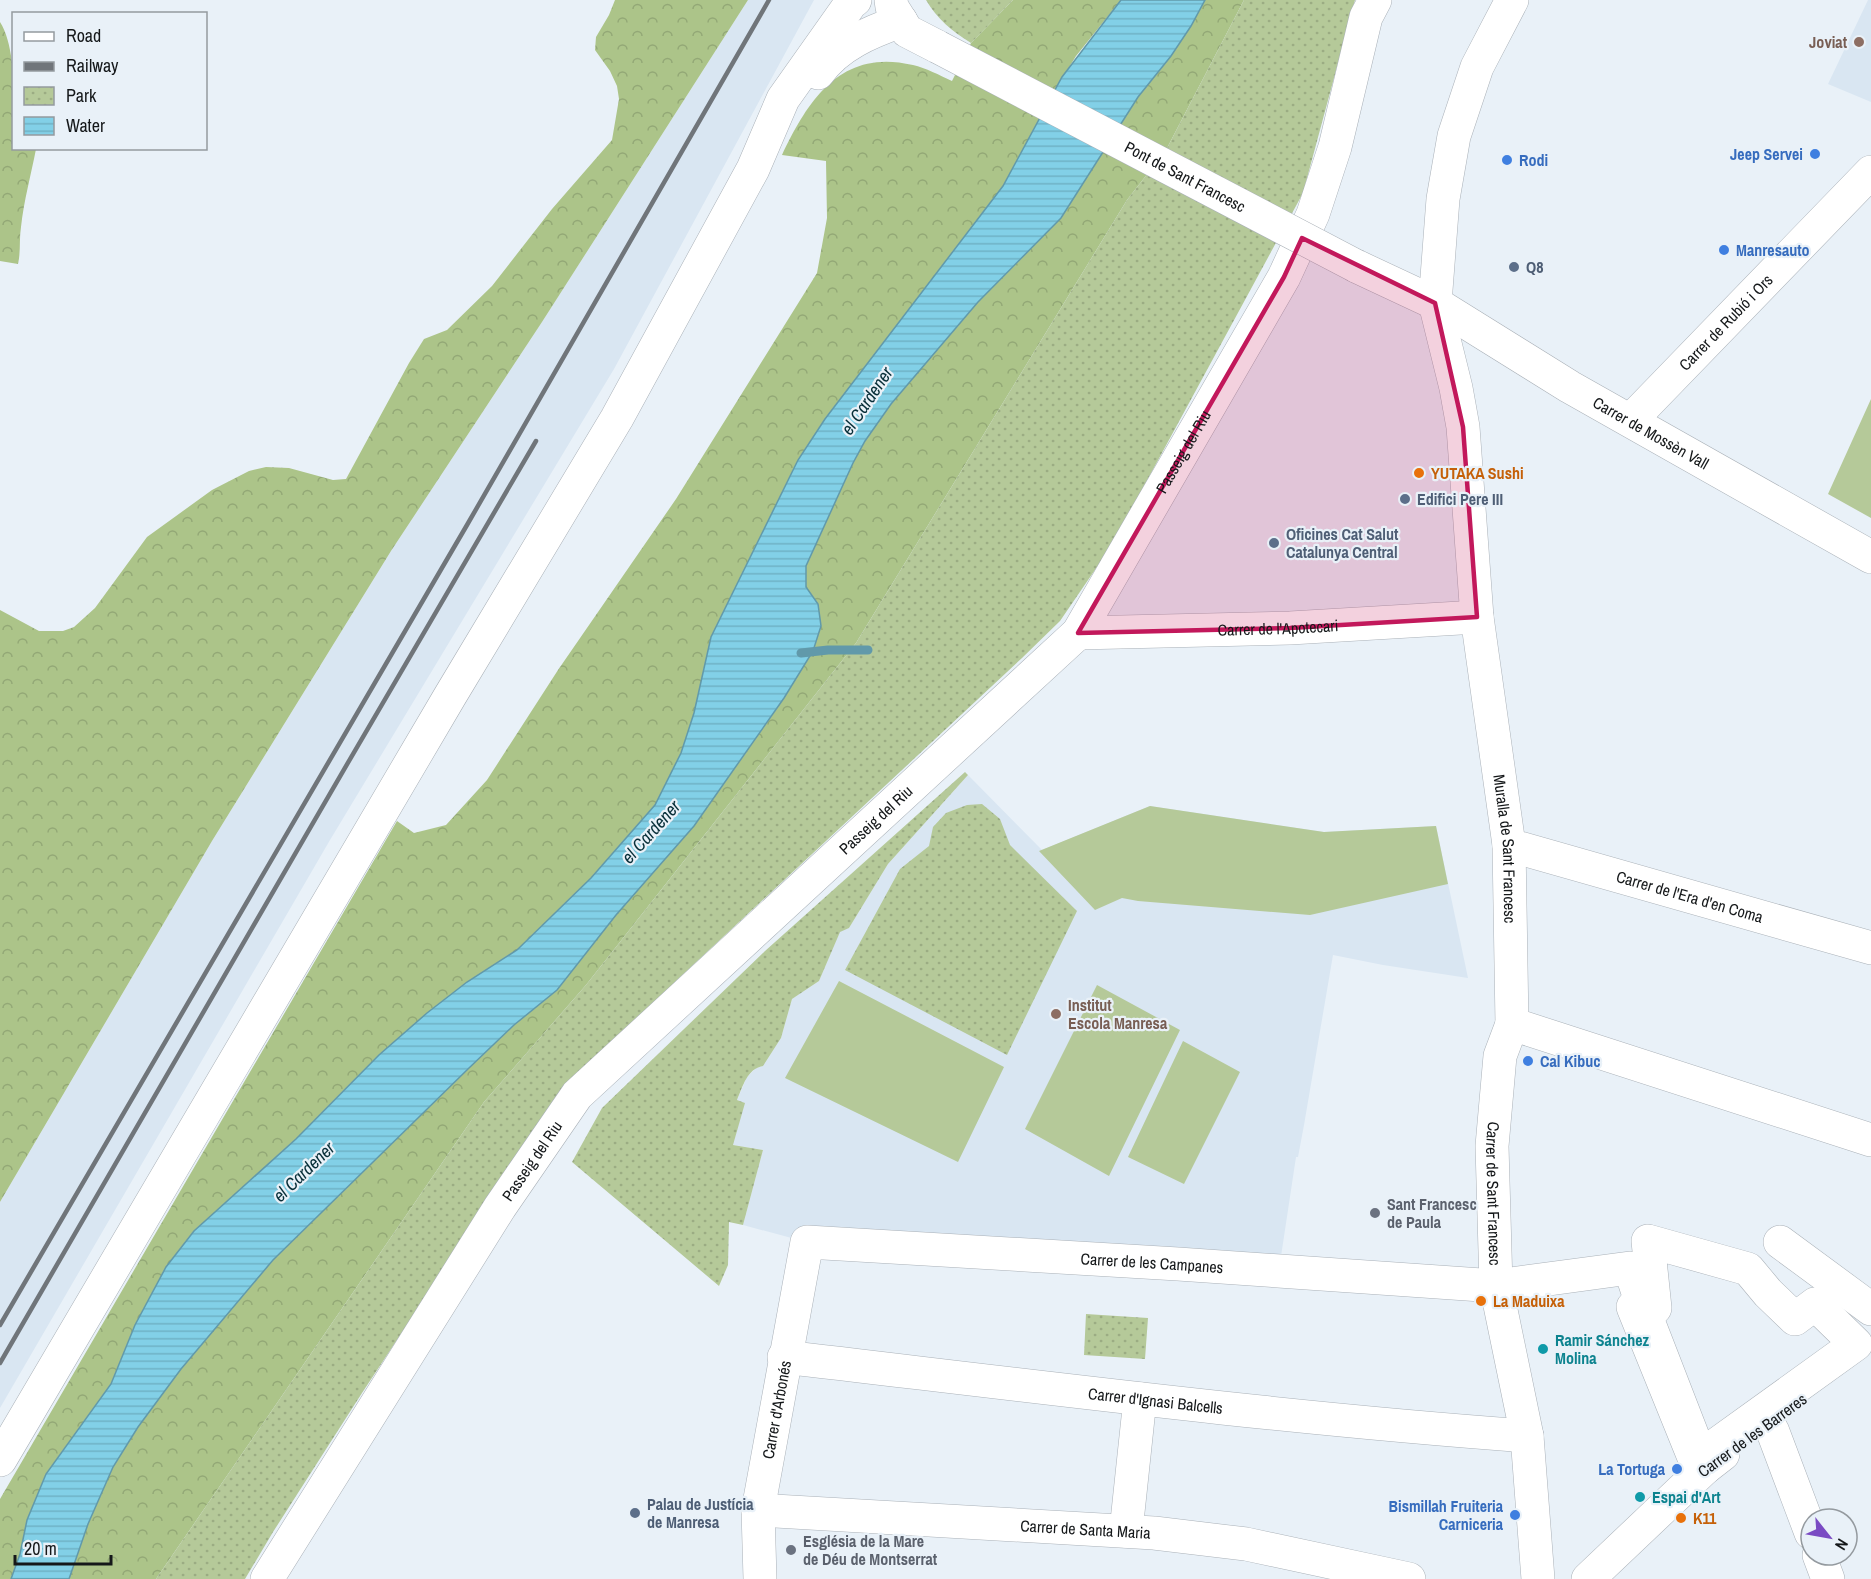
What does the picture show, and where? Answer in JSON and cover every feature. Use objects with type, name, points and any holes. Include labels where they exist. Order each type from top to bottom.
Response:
[{"type":"street","points":[[0,1460],[450,696],[617,418],[753,169],[783,99],[855,0]]},
{"type":"street","name":"Passeig del Riu","points":[[267,1579],[500,1207],[577,1095],[1078,633],[1284,277],[1313,214],[1335,147],[1366,17],[1375,0]]},
{"type":"street","name":"Muralla de Sant Francesc","points":[[1512,0],[1477,67],[1454,135],[1443,199],[1435,303],[1463,427],[1477,617],[1509,845],[1512,1024]]},
{"type":"street","points":[[753,169],[820,70],[896,10]]},
{"type":"street","name":"Pont de Sant Francesc","points":[[896,10],[907,31],[1356,266],[1435,303]]},
{"type":"street","name":"Carrer de Rubió i Ors","points":[[1631,420],[1871,172]]},
{"type":"street","name":"Carrer de Mossèn Vall","points":[[1435,303],[1570,387],[1871,557]]},
{"type":"street","name":"Carrer de l'Apotecari","points":[[1078,633],[1290,628],[1477,617]]},
{"type":"street","name":"Carrer de l'Era d'en Coma","points":[[1509,845],[1871,948]]},
{"type":"street","points":[[1512,1024],[1871,1140]]},
{"type":"street","name":"Carrer de Sant Francesc","points":[[1512,1024],[1500,1056],[1492,1146],[1496,1286],[1527,1436],[1538,1579]]},
{"type":"street","points":[[1648,1241],[1748,1269],[1768,1293],[1795,1319],[1815,1304],[1856,1344],[1703,1462],[1643,1308],[1655,1308],[1648,1241]]},
{"type":"street","name":"Carrer de les Campanes","points":[[807,1242],[1496,1286],[1630,1268],[1643,1308]]},
{"type":"street","name":"Carrer d'Arbonés","points":[[760,1579],[758,1510],[784,1357],[807,1242]]},
{"type":"street","points":[[1780,1242],[1871,1309]]},
{"type":"street","name":"Carrer de les Barreres","points":[[1588,1579],[1703,1462],[1847,1368],[1871,1349]]},
{"type":"street","name":"Carrer d'Ignasi Balcells","points":[[784,1357],[1140,1399],[1408,1427],[1527,1436]]},
{"type":"street","points":[[1126,1531],[1140,1399]]},
{"type":"street","points":[[1767,1421],[1801,1507]]},
{"type":"street","name":"Carrer de Santa Maria","points":[[758,1510],[1126,1531],[1246,1544],[1409,1579]]},
{"type":"highlighted area","points":[[1302,238],[1435,303],[1463,427],[1477,617],[1290,628],[1078,633],[1284,277]]},
{"type":"shaded area","points":[[748,0],[814,0],[614,369],[330,840],[0,1408],[0,1202],[212,841],[391,551],[542,322]]},
{"type":"shaded area","name":"Joviat","points":[[1868,0],[1871,0],[1871,102],[1828,84]]},
{"type":"shaded area","name":"Institut Escola Manresa","points":[[968,775],[1042,850],[1150,806],[1324,832],[1436,826],[1468,978],[1333,955],[1304,1125],[1298,1157],[1296,1157],[1280,1263],[803,1225],[799,1240],[743,1225],[763,1150],[733,1145],[744,1103],[737,1100],[747,1077],[756,1068],[763,1066],[781,1038],[792,999],[819,981],[840,931],[849,928],[888,864]]},
{"type":"green space","points":[[615,0],[748,0],[542,322],[391,551],[212,841],[0,1202],[0,610],[39,631],[63,631],[74,627],[95,608],[147,537],[212,490],[249,471],[266,467],[289,468],[333,480],[346,479],[424,339],[447,330],[492,286],[552,209],[612,140],[619,99],[617,86],[610,71],[595,50],[596,37]]},
{"type":"green space","points":[[926,0],[1013,0],[971,43],[946,24]]},
{"type":"green space","points":[[1013,0],[1121,0],[1076,56],[1003,186],[825,419],[798,460],[711,637],[694,713],[681,753],[655,805],[591,878],[517,950],[467,982],[379,1055],[296,1139],[194,1231],[166,1267],[135,1325],[111,1384],[46,1474],[27,1520],[20,1554],[11,1579],[0,1579],[0,1499],[397,821],[414,833],[446,825],[487,780],[558,670],[676,499],[817,273],[827,218],[826,161],[782,155],[804,114],[831,82],[847,71],[866,64],[888,62],[913,65],[952,81],[971,43]]},
{"type":"green space","points":[[1205,0],[1244,0],[1166,150],[1127,200],[856,643],[586,985],[484,1102],[156,1579],[69,1579],[88,1524],[113,1467],[138,1427],[181,1369],[273,1260],[514,1025],[557,990],[616,915],[694,826],[784,698],[818,604],[806,587],[806,566],[865,441],[891,404],[978,302],[1061,218],[1138,97],[1171,56],[1191,26]]},
{"type":"green space","points":[[1244,0],[1355,0],[1303,193],[1112,545],[1060,621],[677,980],[583,1072],[474,1223],[362,1393],[245,1579],[156,1579],[484,1102],[586,985],[856,643],[1127,200],[1166,150]]},
{"type":"green space","points":[[0,22],[6,34],[12,65],[12,150],[36,150],[22,217],[18,264],[0,261]]},
{"type":"green space","points":[[1871,399],[1871,518],[1828,494]]},
{"type":"green space","points":[[965,772],[968,775],[888,864],[849,928],[840,932],[819,981],[792,999],[781,1038],[763,1066],[749,1074],[744,1084],[737,1100],[745,1103],[733,1145],[763,1150],[743,1225],[729,1222],[728,1265],[719,1286],[572,1162],[602,1108],[765,951]]},
{"type":"green space","points":[[982,804],[1000,819],[1010,845],[1077,911],[1007,1055],[845,970],[900,869],[929,846],[933,827],[946,813],[967,805]]},
{"type":"green space","points":[[1150,806],[1324,832],[1436,826],[1448,884],[1310,915],[1122,898],[1095,910],[1039,851]]},
{"type":"green space","points":[[839,981],[1004,1067],[958,1162],[785,1078]]},
{"type":"green space","points":[[1097,985],[1180,1030],[1109,1176],[1025,1129]]},
{"type":"green space","points":[[1183,1041],[1240,1072],[1184,1184],[1128,1157]]},
{"type":"green space","points":[[1086,1314],[1148,1318],[1145,1359],[1084,1355]]},
{"type":"water","name":"el Cardener","points":[[1121,0],[1205,0],[1191,26],[1171,56],[1138,97],[1061,218],[978,302],[891,404],[865,441],[806,566],[806,587],[818,604],[821,626],[813,651],[784,698],[694,826],[616,915],[557,990],[514,1025],[273,1260],[181,1369],[138,1427],[113,1467],[88,1524],[69,1579],[11,1579],[20,1554],[27,1520],[46,1474],[111,1384],[135,1325],[166,1267],[194,1231],[296,1139],[379,1055],[427,1013],[467,982],[517,950],[591,878],[655,805],[681,753],[694,713],[711,637],[798,460],[825,419],[1003,186],[1062,77]]},
{"type":"waterway","points":[[801,653],[868,650]]},
{"type":"railway","points":[[0,1325],[467,525],[769,0]]},
{"type":"railway","points":[[0,1363],[536,441]]},
{"type":"place","name":"Joviat","points":[[1859,42]]},
{"type":"place","name":"Jeep Servei","points":[[1815,154]]},
{"type":"place","name":"Rodi","points":[[1507,160]]},
{"type":"place","name":"Manresauto","points":[[1724,250]]},
{"type":"place","name":"Q8","points":[[1514,267]]},
{"type":"place","name":"YUTAKA Sushi","points":[[1419,473]]},
{"type":"place","name":"Edifici Pere III","points":[[1405,499]]},
{"type":"place","name":"Oficines Cat Salut Catalunya Central","points":[[1274,543]]},
{"type":"place","name":"Institut Escola Manresa","points":[[1056,1014]]},
{"type":"place","name":"Cal Kibuc","points":[[1528,1061]]},
{"type":"place","name":"Sant Francesc de Paula","points":[[1375,1213]]},
{"type":"place","name":"La Maduixa","points":[[1481,1301]]},
{"type":"place","name":"Ramir Sánchez Molina","points":[[1543,1349]]},
{"type":"place","name":"La Tortuga","points":[[1677,1469]]},
{"type":"place","name":"Espai d'Art","points":[[1640,1497]]},
{"type":"place","name":"Palau de Justícia de Manresa","points":[[635,1513]]},
{"type":"place","name":"Bismillah Fruiteria Carniceria","points":[[1515,1515]]},
{"type":"place","name":"K11","points":[[1681,1518]]},
{"type":"place","name":"Església de la Mare de Déu de Montserrat","points":[[791,1550]]}]
